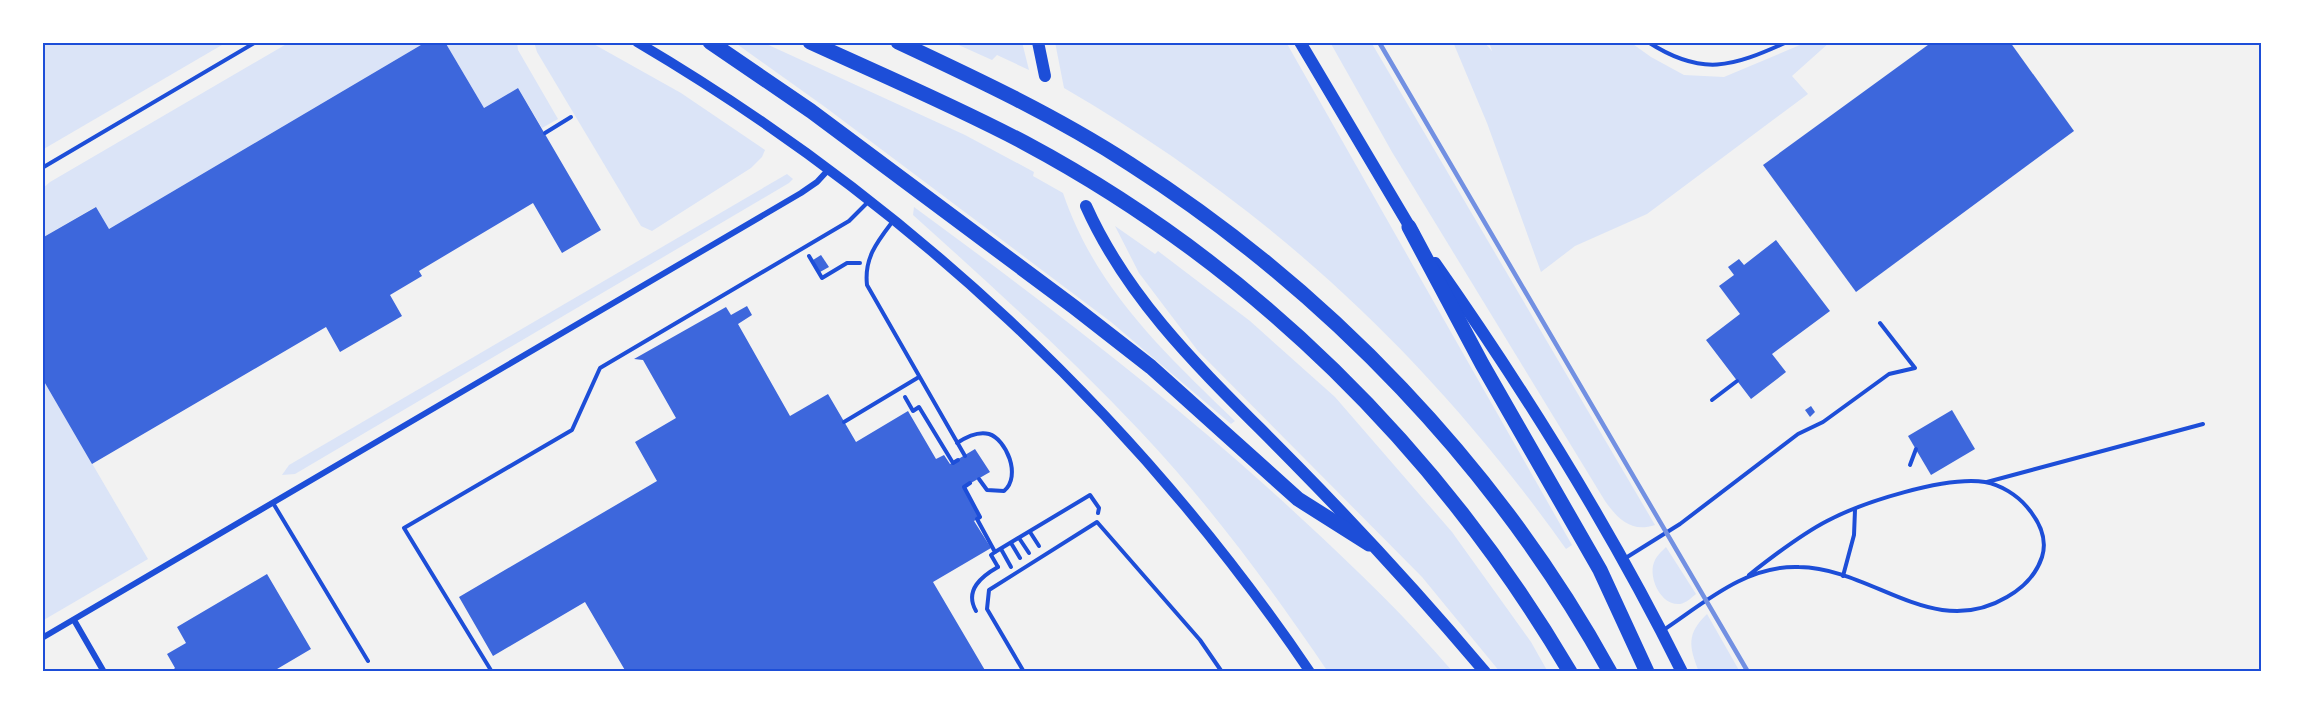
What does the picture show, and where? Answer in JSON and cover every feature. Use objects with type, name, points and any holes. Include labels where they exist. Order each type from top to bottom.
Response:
[{"type":"highway","points":[[710,42],[811,111],[1074,307],[1188,399],[1298,499],[1369,544]]},
{"type":"highway","points":[[810,42],[967,114],[1052,159],[1163,228],[1262,304],[1359,394],[1426,466],[1501,564],[1570,672]]},
{"type":"highway","points":[[897,42],[1038,110],[1128,163],[1225,229],[1315,305],[1399,387],[1465,461],[1526,540],[1582,623],[1610,672]]},
{"type":"highway","points":[[1409,226],[1482,364],[1594,561],[1647,672]]},
{"type":"main road","points":[[1038,42],[1045,76]]},
{"type":"main road","points":[[1300,42],[1409,226],[1498,353],[1623,559],[1682,672]]},
{"type":"main road","points":[[1086,206],[1116,264],[1150,314],[1369,544],[1485,672]]},
{"type":"street","points":[[637,42],[706,84],[829,169],[895,218],[998,309],[1119,429],[1232,563],[1310,672]]},
{"type":"street","points":[[42,639],[807,189],[829,169]]},
{"type":"street","points":[[74,620],[104,672]]},
{"type":"lane","points":[[42,168],[256,42]]},
{"type":"lane","points":[[1648,42],[1675,57],[1694,63],[1725,66],[1787,42]]},
{"type":"lane","points":[[492,672],[404,528],[572,430],[600,368],[849,221],[870,200]]},
{"type":"lane","points":[[895,218],[870,254],[866,273],[867,285],[965,456]]},
{"type":"lane","points":[[1623,559],[1680,524],[1798,434],[1823,422],[1889,374],[1915,368],[1880,323]]},
{"type":"lane","points":[[844,422],[919,377]]},
{"type":"lane","points":[[1987,483],[2203,424]]},
{"type":"lane","points":[[957,443],[974,434],[988,434],[998,440],[1014,468],[1012,481],[1004,491],[987,490],[979,478]]},
{"type":"lane","points":[[1661,631],[1749,575],[1828,520],[1937,486],[1967,481],[1987,483],[2014,494],[2027,507],[2042,531],[2044,542],[2042,556],[2035,571],[2016,591],[1976,611],[1961,613],[1935,609],[1843,576],[1799,567],[1762,570],[1749,575]]},
{"type":"lane","points":[[273,503],[368,661]]},
{"type":"lane","points":[[1843,576],[1854,535],[1855,510]]},
{"type":"lane","points":[[1024,672],[992,619],[985,602],[989,590],[1097,522],[1200,640],[1222,672]]},
{"type":"path","points":[[544,133],[571,117]]},
{"type":"path","points":[[810,258],[822,278],[847,262],[856,263]]},
{"type":"path","points":[[1712,400],[1737,381]]},
{"type":"path","points":[[904,395],[914,411],[920,407],[953,462],[957,460]]},
{"type":"path","points":[[1910,465],[1916,449]]},
{"type":"path","points":[[969,484],[964,487],[980,517],[976,519],[995,552]]},
{"type":"path","points":[[998,567],[991,555],[1090,495],[1099,508],[1097,522]]},
{"type":"path","points":[[1030,532],[1044,554]]},
{"type":"path","points":[[1020,538],[1034,561]]},
{"type":"path","points":[[1011,543],[1025,566]]},
{"type":"path","points":[[1001,549],[1015,572]]},
{"type":"shaded area","points":[[42,42],[227,42],[42,150]]},
{"type":"shaded area","points":[[290,42],[426,42],[109,229],[95,207],[42,238],[42,189],[50,182]]},
{"type":"shaded area","points":[[445,42],[517,42],[518,50],[558,119],[542,128],[518,88],[484,108]]},
{"type":"shaded area","points":[[534,42],[590,42],[681,93],[765,150],[762,157],[751,168],[652,231],[641,226],[537,52]]},
{"type":"shaded area","points":[[734,42],[762,42],[965,135],[1034,172],[1033,176],[1063,193],[1077,228],[1113,290],[1158,344],[1235,421],[1231,424],[1111,322],[825,107]]},
{"type":"shaded area","points":[[952,42],[1022,42],[1029,70],[997,55],[992,60]]},
{"type":"shaded area","points":[[1055,42],[1286,42],[1572,545],[1566,549],[1513,478],[1458,412],[1401,350],[1340,291],[1277,235],[1210,183],[1139,134],[1064,88]]},
{"type":"shaded area","points":[[1330,42],[1371,42],[1655,525],[1632,526],[1620,519],[1605,501],[1392,152]]},
{"type":"shaded area","points":[[1453,42],[1484,42],[1492,51],[1489,42],[1630,42],[1651,57],[1684,75],[1724,77],[1807,42],[1830,42],[1792,76],[1808,94],[1647,214],[1575,246],[1541,272],[1487,123]]},
{"type":"shaded area","points":[[787,174],[793,179],[789,183],[295,474],[282,475],[289,465]]},
{"type":"shaded area","points":[[914,207],[1064,319],[1210,437],[1361,575],[1453,672],[1328,672],[1239,548],[1166,459],[1057,348],[913,215]]},
{"type":"shaded area","points":[[1115,226],[1155,254],[1158,251],[1250,321],[1335,397],[1452,532],[1531,642],[1548,672],[1500,672],[1422,577],[1198,351],[1139,273]]},
{"type":"shaded area","points":[[42,378],[148,559],[42,621]]},
{"type":"shaded area","points":[[1666,547],[1696,594],[1680,604],[1674,604],[1663,597],[1653,579],[1654,563]]},
{"type":"shaded area","points":[[1707,614],[1740,672],[1699,672],[1691,641],[1695,628]]},
{"type":"building","points":[[426,42],[445,42],[484,108],[518,88],[601,230],[562,253],[533,203],[419,271],[422,276],[390,295],[402,316],[340,352],[326,327],[92,464],[42,378],[42,238],[96,207],[109,229]]},
{"type":"building","points":[[1932,42],[2010,42],[2074,131],[1856,292],[1763,165]]},
{"type":"building","points":[[1776,240],[1830,311],[1772,354],[1786,372],[1751,399],[1706,340],[1740,314],[1719,286],[1734,275],[1728,267],[1739,259],[1744,265]]},
{"type":"building","points":[[821,255],[829,267],[820,272],[813,260]]},
{"type":"building","points":[[747,306],[752,315],[738,324],[790,416],[828,394],[856,442],[908,411],[936,459],[944,455],[950,464],[975,449],[990,472],[964,487],[980,517],[974,521],[991,548],[933,582],[986,672],[626,672],[585,602],[493,656],[459,597],[657,481],[635,442],[676,418],[643,360],[634,359],[726,307],[731,315]]},
{"type":"building","points":[[1811,406],[1815,412],[1810,417],[1805,410]]},
{"type":"building","points":[[1952,410],[1975,449],[1931,475],[1908,436]]},
{"type":"building","points":[[267,574],[311,649],[272,672],[171,672],[175,668],[167,654],[186,643],[177,627]]},
{"type":"railway","points":[[1379,42],[1748,672]]}]
